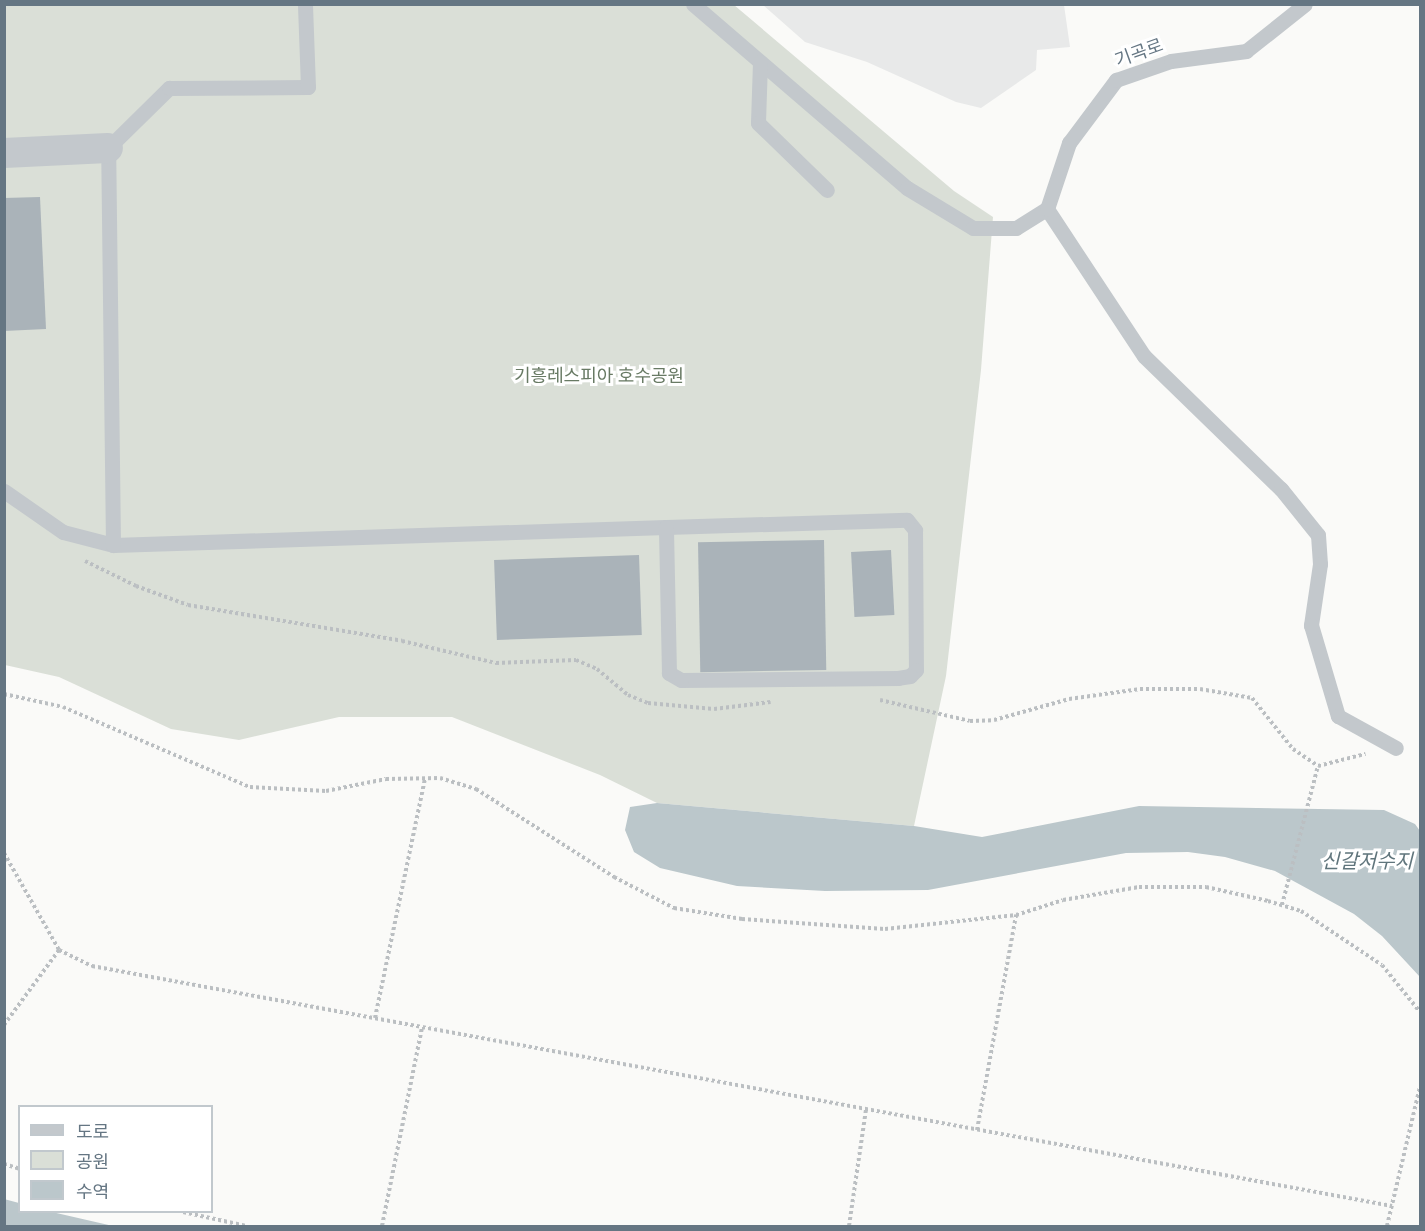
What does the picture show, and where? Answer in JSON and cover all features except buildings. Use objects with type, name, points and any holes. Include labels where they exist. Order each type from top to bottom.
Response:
[{"type":"street","points":[[4,153],[108,148]]},
{"type":"lane","points":[[113,545],[108,148],[169,88],[308,87],[305,4]]},
{"type":"lane","points":[[693,4],[907,188],[973,228],[1016,228],[1047,209],[1144,356],[1281,489],[1318,535],[1320,564],[1311,625],[1338,716],[1396,748]]},
{"type":"lane","name":"기곡로","points":[[1047,209],[1069,143],[1116,80],[1171,61],[1246,51],[1305,4]]},
{"type":"lane","points":[[760,62],[758,123],[827,190]]},
{"type":"lane","points":[[4,491],[63,532],[113,545],[666,526],[907,520],[915,530],[916,670],[910,676],[876,678],[681,680],[669,673],[666,526]]},
{"type":"path","points":[[4,694],[63,707],[250,787],[326,791],[386,779],[440,778],[476,789],[614,877],[674,908],[742,919],[885,929],[1016,915],[1063,900],[1139,887],[1206,887],[1300,911],[1382,965],[1420,1012]]},
{"type":"path","points":[[1282,905],[1318,766]]},
{"type":"path","points":[[375,1018],[425,778]]},
{"type":"path","points":[[4,853],[59,950],[92,966],[1392,1206]]},
{"type":"path","points":[[976,1130],[1016,915]]},
{"type":"path","points":[[4,1024],[59,950]]},
{"type":"path","points":[[382,1227],[422,1027]]},
{"type":"path","points":[[1387,1227],[1420,1086]]},
{"type":"path","points":[[849,1227],[866,1109]]},
{"type":"path","points":[[187,1213],[246,1227]]},
{"type":"shaded area","points":[[763,5],[1064,5],[1070,47],[1037,50],[1036,70],[981,108],[956,102],[867,62],[805,42]]},
{"type":"green space","name":"기흥레스피아 호수공원","points":[[5,5],[734,5],[954,191],[993,217],[981,370],[946,676],[914,826],[657,803],[600,775],[452,717],[339,717],[239,740],[171,729],[59,677],[5,665]]},
{"type":"water","name":"신갈저수지","points":[[657,803],[914,826],[982,837],[1139,806],[1384,810],[1415,824],[1420,831],[1420,977],[1382,936],[1354,914],[1275,871],[1225,857],[1188,852],[1126,853],[928,890],[825,891],[737,886],[660,868],[634,852],[625,830],[630,807]]},
{"type":"water","points":[[4,1199],[18,1203],[18,1213],[56,1213],[113,1226],[5,1226]]}]
